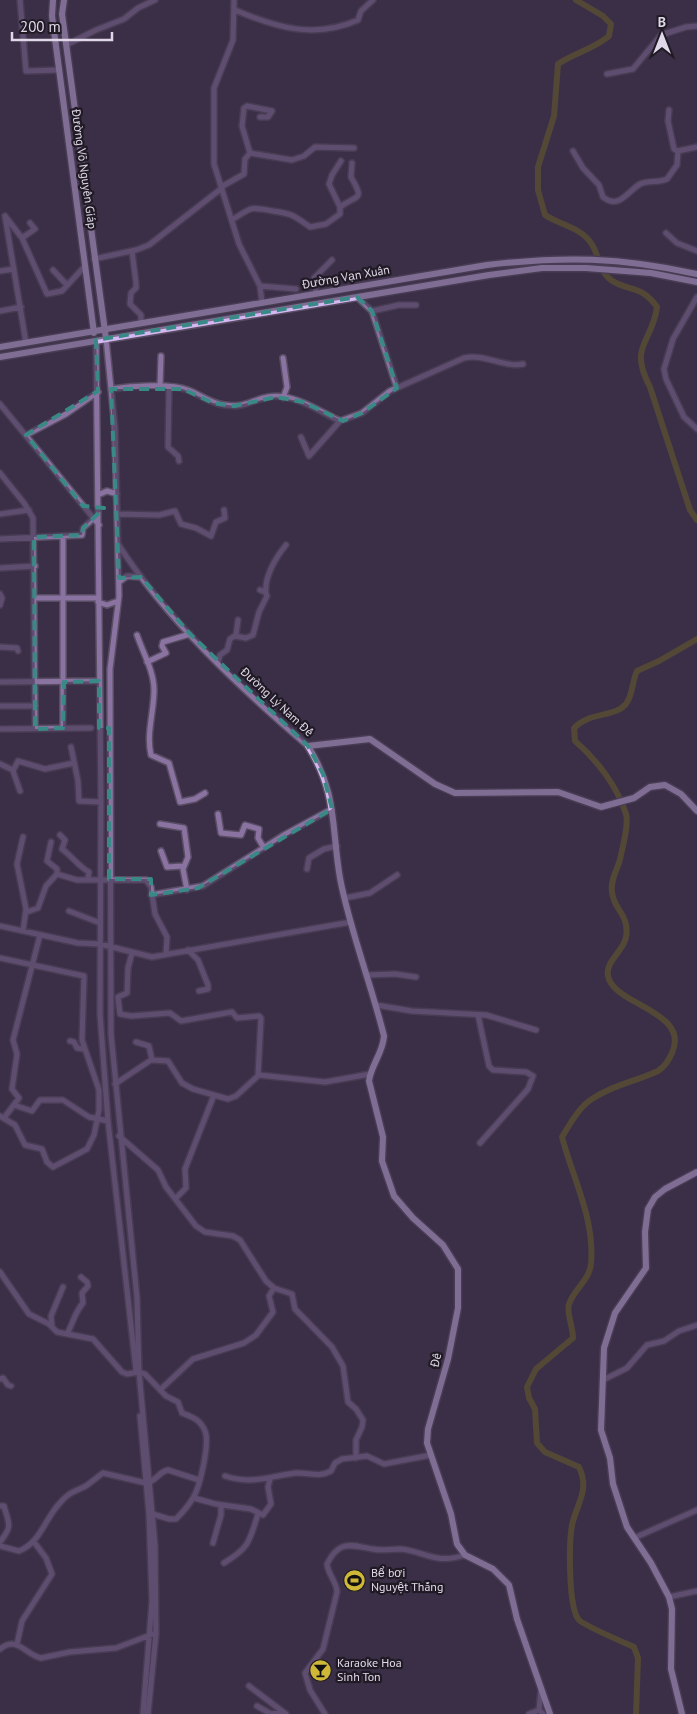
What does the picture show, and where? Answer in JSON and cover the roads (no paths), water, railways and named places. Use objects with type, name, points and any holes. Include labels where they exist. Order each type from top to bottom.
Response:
[{"type":"main road","name":"Đường Võ Nguyên Giáp","points":[[53,0],[52,16],[96,340]]},
{"type":"main road","name":"Đường Võ Nguyên Giáp","points":[[64,0],[62,14],[106,339]]},
{"type":"main road","points":[[84,254],[94,256]]},
{"type":"main road","name":"Đường Vạn Xuân","points":[[0,347],[487,265],[542,258],[615,259],[652,264],[697,274]]},
{"type":"main road","name":"Đường Vạn Xuân","points":[[0,357],[542,268],[616,269],[697,282]]},
{"type":"main road","points":[[355,287],[357,297]]},
{"type":"main road","name":"Đường Lý Nam Đế","points":[[308,746],[370,739],[436,784],[455,793],[558,792],[597,807],[612,806],[632,799],[650,787],[665,786],[681,794],[697,811]]},
{"type":"main road","points":[[308,746],[323,774],[332,808],[345,898],[376,1005],[384,1044],[370,1074]]},
{"type":"main road","name":"Đê","points":[[370,1074],[370,1088],[383,1137],[382,1162],[394,1196],[413,1218],[443,1245],[458,1269],[458,1308],[448,1358],[427,1436],[431,1455],[451,1514],[455,1539],[465,1555]]},
{"type":"main road","points":[[682,1714],[671,1670],[673,1620],[669,1597],[651,1564],[626,1528],[613,1484],[610,1458],[602,1430],[603,1380],[604,1348],[615,1313],[646,1268],[645,1232],[648,1209],[656,1197],[665,1189],[697,1172]]},
{"type":"main road","points":[[465,1555],[492,1569],[509,1585],[517,1619],[550,1714]]},
{"type":"street","points":[[20,0],[26,71],[59,70]]},
{"type":"street","points":[[66,45],[124,19],[138,8],[155,0]]},
{"type":"street","points":[[234,0],[233,42],[218,74],[214,88],[214,164],[240,247],[260,286],[262,303]]},
{"type":"street","points":[[235,10],[265,22],[301,30],[323,31],[358,20],[361,11],[373,0]]},
{"type":"street","points":[[608,74],[633,69],[660,35],[690,26],[697,26]]},
{"type":"street","points":[[250,154],[242,126],[244,108],[247,106],[272,111],[268,116],[260,117]]},
{"type":"street","points":[[669,110],[673,148],[678,151],[697,147]]},
{"type":"street","points":[[250,154],[292,160],[304,156],[315,147],[354,148]]},
{"type":"street","points":[[573,151],[583,168],[599,185],[603,196],[618,201],[627,198],[640,184],[667,179],[677,165],[678,151]]},
{"type":"street","points":[[94,256],[132,251],[149,245],[222,188],[244,174],[245,159],[250,154]]},
{"type":"street","points":[[232,220],[250,208],[288,213],[310,227],[316,227],[338,217],[340,207],[329,184],[332,175],[341,161]]},
{"type":"street","points":[[340,207],[356,200],[360,194],[360,190],[351,177],[352,163]]},
{"type":"street","points":[[26,342],[5,216],[22,238],[47,294],[62,291],[85,266]]},
{"type":"street","points":[[22,238],[35,229],[30,223]]},
{"type":"street","points":[[666,233],[677,243],[697,251]]},
{"type":"street","points":[[132,251],[136,288],[130,293],[130,304],[141,315],[141,323]]},
{"type":"street","points":[[316,294],[314,278],[332,260]]},
{"type":"street","points":[[0,271],[14,269]]},
{"type":"street","points":[[53,270],[67,285]]},
{"type":"street","points":[[260,286],[296,289]]},
{"type":"street","points":[[357,297],[372,311],[397,388]]},
{"type":"street","points":[[697,297],[673,339],[664,369],[666,379],[684,417],[697,429]]},
{"type":"street","points":[[372,311],[398,304],[416,305]]},
{"type":"street","points":[[0,311],[21,308]]},
{"type":"street","points":[[106,339],[116,428],[119,582],[110,669],[110,1034],[137,1298],[138,1372]]},
{"type":"street","points":[[96,340],[101,802],[100,1014],[108,1121],[138,1372],[148,1483],[153,1634],[143,1714]]},
{"type":"street","points":[[160,387],[161,356]]},
{"type":"street","points":[[301,436],[308,456],[340,421],[362,414],[397,388],[468,357],[514,365],[523,364]]},
{"type":"street","points":[[283,358],[287,387],[283,398]]},
{"type":"street","points":[[111,389],[143,386],[187,390],[213,403],[234,406],[245,406],[268,397],[283,398],[303,402],[340,421]]},
{"type":"street","points":[[169,388],[168,447],[178,456],[179,461]]},
{"type":"street","points":[[26,435],[66,414],[98,392]]},
{"type":"street","points":[[0,404],[98,524]]},
{"type":"street","points":[[0,473],[30,510],[33,518],[35,566],[35,729]]},
{"type":"street","points":[[98,494],[107,491],[117,494]]},
{"type":"street","points":[[83,506],[92,506],[98,502]]},
{"type":"street","points":[[0,514],[30,510]]},
{"type":"street","points":[[117,514],[159,515],[175,511],[182,524],[196,528],[211,536],[216,522],[225,518],[224,510]]},
{"type":"street","points":[[0,539],[82,535],[84,528],[94,518]]},
{"type":"street","points":[[63,537],[63,728]]},
{"type":"street","name":"Đường Lý Nam Đế","points":[[118,544],[141,577],[190,634],[308,746]]},
{"type":"street","points":[[218,662],[220,655],[227,650],[230,638],[235,636],[246,638],[253,635],[266,594],[267,580],[277,557],[286,545]]},
{"type":"street","points":[[0,568],[35,566]]},
{"type":"street","points":[[119,582],[127,576],[141,577]]},
{"type":"street","points":[[260,590],[266,594]]},
{"type":"street","points":[[0,594],[2,598],[0,605]]},
{"type":"street","points":[[35,598],[98,600],[107,605],[118,601]]},
{"type":"street","points":[[235,636],[238,620]]},
{"type":"street","points":[[148,662],[166,653],[163,642],[190,634]]},
{"type":"street","points":[[137,635],[148,662],[154,688],[152,726],[148,740],[151,756],[169,763],[180,802],[196,799],[205,793]]},
{"type":"street","points":[[0,647],[17,648],[18,651]]},
{"type":"street","points":[[0,682],[99,681]]},
{"type":"street","points":[[0,706],[35,706]]},
{"type":"street","points":[[0,729],[91,728]]},
{"type":"street","points":[[100,728],[109,728]]},
{"type":"street","points":[[70,747],[79,801],[101,802]]},
{"type":"street","points":[[13,770],[18,761],[45,769],[74,763]]},
{"type":"street","points":[[0,764],[13,770],[20,791]]},
{"type":"street","points":[[151,895],[187,890],[206,885],[299,825],[332,808]]},
{"type":"street","points":[[218,814],[221,833],[241,835],[245,825],[248,825],[258,829],[258,838],[264,848]]},
{"type":"street","points":[[160,824],[184,828],[188,857],[183,866],[187,890]]},
{"type":"street","points":[[60,835],[65,840],[62,849],[73,857],[79,867],[89,872],[88,878]]},
{"type":"street","points":[[24,836],[17,864],[27,912],[24,931]]},
{"type":"street","points":[[51,842],[47,861],[57,869],[57,874]]},
{"type":"street","points":[[307,869],[309,858],[324,849],[337,846]]},
{"type":"street","points":[[161,851],[167,867],[183,866]]},
{"type":"street","points":[[57,874],[76,880],[88,878],[146,880],[151,887],[155,914],[167,937],[166,954]]},
{"type":"street","points":[[27,912],[38,908],[46,886],[57,874]]},
{"type":"street","points":[[345,898],[370,893],[397,875]]},
{"type":"street","points":[[69,911],[100,923]]},
{"type":"street","points":[[0,926],[78,943],[100,944],[152,957],[351,922]]},
{"type":"street","points":[[0,958],[32,965],[84,976],[82,1031],[84,1049],[99,1090],[97,1120],[87,1149],[53,1167],[47,1162],[42,1149],[22,1143],[17,1126],[2,1117],[19,1097],[12,1089],[17,1054],[13,1040],[32,965],[40,935]]},
{"type":"street","points":[[188,950],[198,960],[208,985],[208,989],[199,992]]},
{"type":"street","points":[[115,1084],[152,1060],[168,1061],[182,1083],[228,1098],[236,1096],[258,1076],[262,1033],[262,1018],[259,1016],[237,1018],[232,1012],[181,1021],[170,1013],[120,1015],[118,997],[127,993],[128,968],[132,953]]},
{"type":"street","points":[[367,975],[394,974],[416,977]]},
{"type":"street","points":[[376,1005],[412,1011],[490,1016],[536,1030]]},
{"type":"street","points":[[478,1015],[489,1066],[493,1070],[526,1072],[533,1076],[528,1089],[480,1143]]},
{"type":"street","points":[[70,1041],[74,1042],[78,1049],[84,1049]]},
{"type":"street","points":[[136,1042],[149,1046],[152,1060]]},
{"type":"street","points":[[258,1076],[325,1082],[370,1074]]},
{"type":"street","points":[[176,1198],[186,1188],[186,1169],[214,1095]]},
{"type":"street","points":[[14,1105],[32,1111],[40,1100],[63,1100],[97,1120],[108,1121]]},
{"type":"street","points":[[119,1136],[154,1166],[166,1187],[200,1229],[233,1236],[240,1240],[264,1278],[274,1288],[292,1294],[296,1309],[332,1347],[343,1366],[348,1402],[356,1409],[363,1420],[356,1440],[356,1458]]},
{"type":"street","points":[[0,1272],[27,1312],[57,1332],[93,1339],[122,1372],[127,1374],[138,1372],[148,1376],[160,1390],[178,1402],[182,1413],[194,1417],[204,1429],[206,1440],[205,1456],[194,1498],[176,1519],[153,1514]]},
{"type":"street","points":[[67,1334],[74,1320],[76,1310],[83,1303],[82,1293],[88,1286],[88,1282],[81,1277]]},
{"type":"street","points":[[52,1327],[51,1315],[60,1298],[59,1293],[63,1287]]},
{"type":"street","points":[[160,1390],[192,1359],[244,1343],[256,1335],[273,1312],[270,1296],[274,1288]]},
{"type":"street","points":[[603,1380],[627,1368],[647,1345],[664,1341],[679,1331],[697,1325]]},
{"type":"street","points":[[0,1379],[3,1378],[6,1384],[12,1386]]},
{"type":"street","points":[[225,1476],[235,1479],[270,1479],[297,1473],[312,1475],[328,1473],[338,1460],[367,1456],[384,1464],[431,1455]]},
{"type":"street","points":[[148,1483],[163,1471],[168,1470],[199,1480]]},
{"type":"street","points":[[0,1506],[4,1506],[10,1525],[9,1531],[0,1544],[19,1551],[34,1542],[45,1521],[72,1491],[85,1487],[103,1473],[148,1483]]},
{"type":"street","points":[[194,1498],[221,1505],[251,1509],[263,1515],[270,1507],[268,1487],[270,1479]]},
{"type":"street","points":[[148,1483],[153,1514],[153,1634],[148,1714]]},
{"type":"street","points":[[213,1543],[221,1516],[221,1505]]},
{"type":"street","points":[[634,1538],[697,1510]]},
{"type":"street","points":[[224,1563],[247,1546],[258,1514]]},
{"type":"street","points":[[17,1644],[22,1621],[52,1574],[44,1556],[34,1542]]},
{"type":"street","points":[[325,1714],[310,1690],[306,1673],[320,1655],[337,1592],[337,1588],[328,1575],[327,1564],[334,1553],[342,1547],[352,1546],[400,1550],[438,1559],[455,1559],[465,1555]]},
{"type":"street","points":[[669,1597],[697,1591]]},
{"type":"street","points":[[0,1649],[8,1644],[17,1644],[42,1658],[70,1652],[116,1648],[153,1634]]},
{"type":"street","points":[[249,1686],[285,1713]]},
{"type":"street","points":[[529,1714],[541,1712],[541,1687]]},
{"type":"street","points":[[257,1706],[271,1714],[285,1713]]},
{"type":"waterway","points":[[576,0],[603,16],[611,24],[609,36],[558,64],[554,116],[538,167],[538,190],[545,215],[581,233],[594,247],[607,277],[617,284],[640,292],[657,307],[651,329],[643,345],[641,362],[690,510],[697,520]]},
{"type":"waterway","points":[[636,1714],[638,1658],[634,1647],[583,1623],[575,1613],[571,1589],[570,1545],[572,1525],[582,1496],[582,1475],[579,1467],[545,1452],[537,1443],[535,1409],[529,1398],[527,1387],[536,1369],[573,1338],[568,1307],[571,1299],[590,1270],[591,1264],[590,1231],[562,1137],[587,1102],[608,1090],[658,1071],[671,1056],[675,1039],[671,1027],[661,1018],[613,986],[608,976],[609,966],[625,942],[627,929],[624,918],[613,898],[612,887],[613,878],[620,860],[627,819],[612,784],[591,756],[575,741],[574,728],[588,719],[621,708],[628,700],[637,671],[659,661],[697,639]]},
{"type":"place","name":"Bể bơi Nguyệt Thắng","points":[[355,1580]]},
{"type":"place","name":"Karaoke Hoa Sinh Ton","points":[[321,1670]]}]
